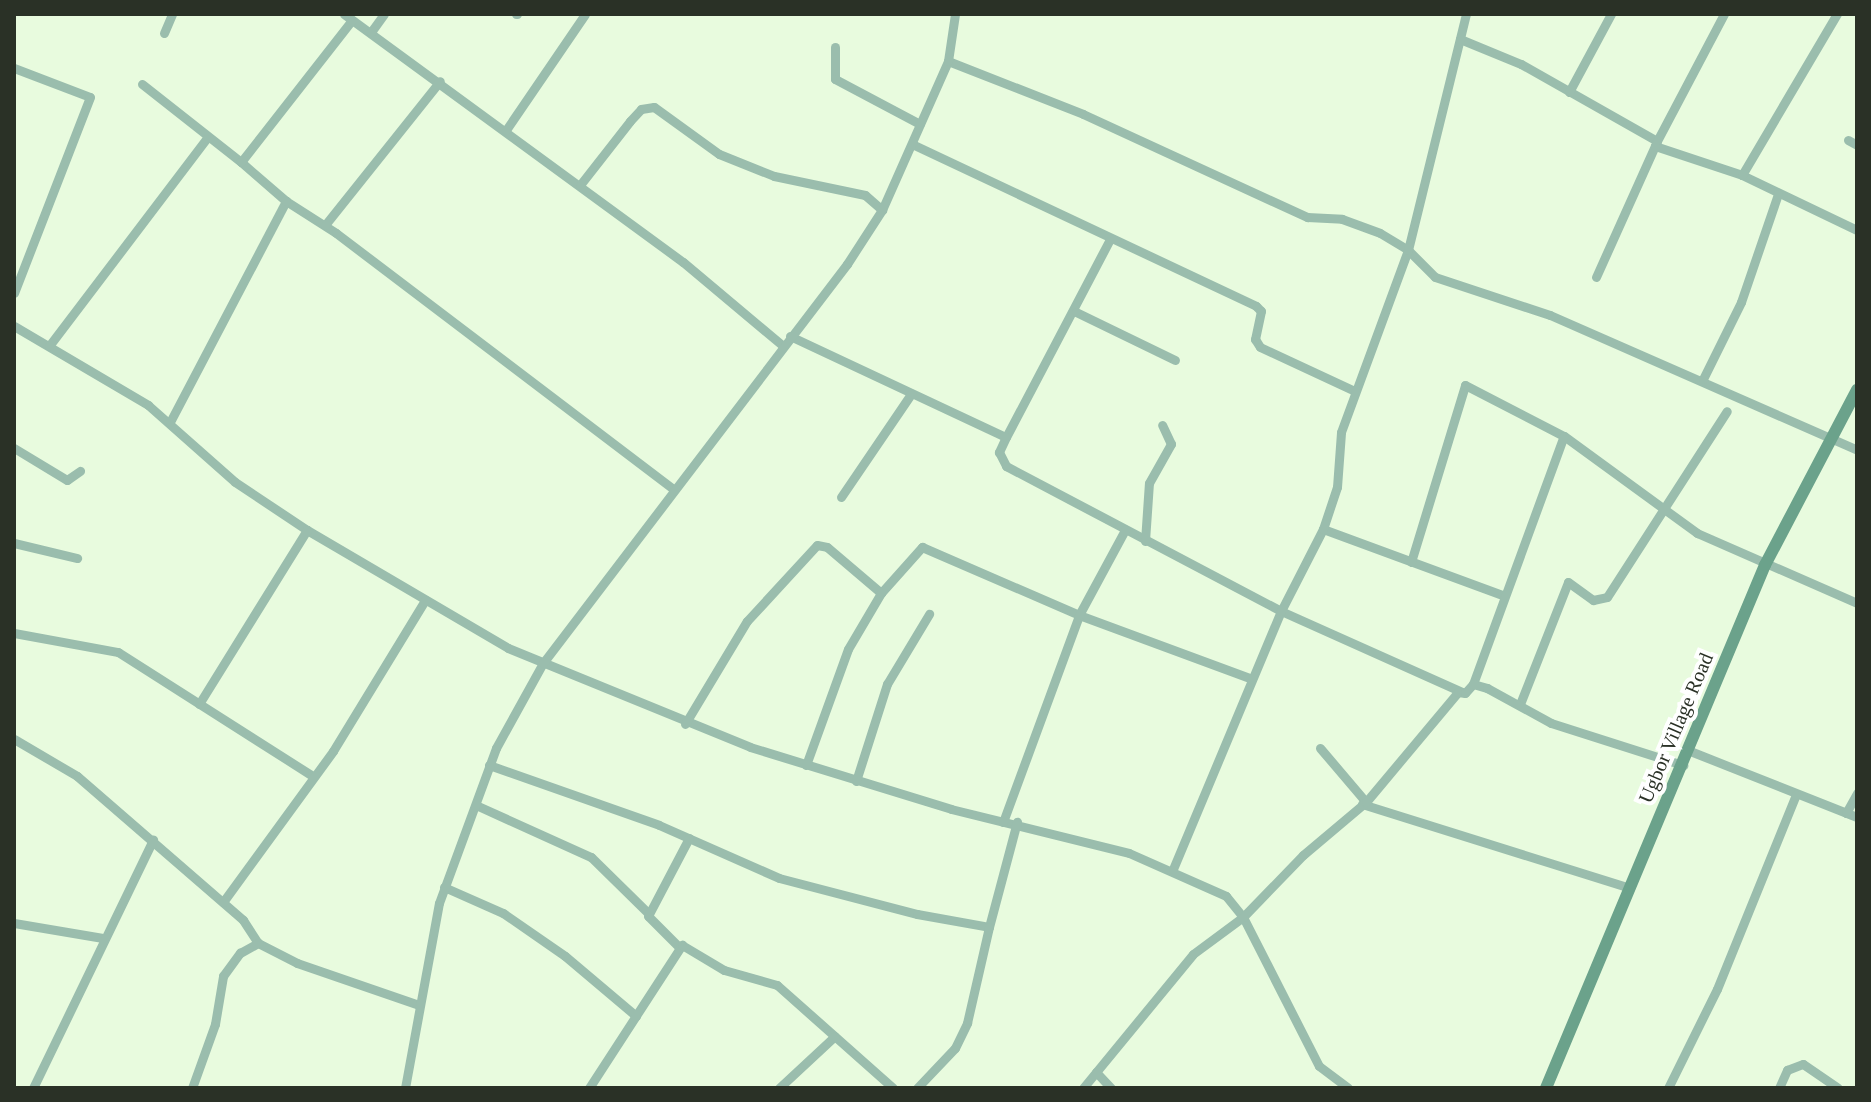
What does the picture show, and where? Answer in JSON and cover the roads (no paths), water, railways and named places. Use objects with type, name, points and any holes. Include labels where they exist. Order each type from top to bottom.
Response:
[{"type":"street","points":[[164,33],[172,14]]},
{"type":"street","points":[[371,32],[384,14]]},
{"type":"street","points":[[506,130],[585,14]]},
{"type":"street","points":[[405,1088],[444,887],[478,806],[489,765],[543,663],[882,210],[948,61],[955,14]]},
{"type":"street","points":[[1173,869],[1281,611],[1323,529],[1337,487],[1341,432],[1408,250],[1466,14]]},
{"type":"street","points":[[1569,92],[1611,14]]},
{"type":"street","points":[[1596,277],[1656,144],[1724,14]]},
{"type":"street","points":[[1742,175],[1837,14]]},
{"type":"street","points":[[241,162],[348,17],[580,185],[782,345]]},
{"type":"street","points":[[1460,39],[1521,64],[1656,144],[1742,175],[1857,230]]},
{"type":"street","points":[[835,47],[835,79],[920,124]]},
{"type":"street","points":[[948,61],[1083,114],[1307,217],[1342,219],[1408,250],[1435,277],[1550,315],[1833,436],[1857,450]]},
{"type":"street","points":[[14,68],[84,91],[90,100],[14,293]]},
{"type":"street","points":[[325,225],[440,81]]},
{"type":"street","points":[[142,84],[286,201],[325,225],[673,489]]},
{"type":"street","points":[[580,185],[641,109],[654,107],[719,154],[774,176],[865,195],[882,210]]},
{"type":"street","points":[[49,346],[206,139]]},
{"type":"street","points":[[912,144],[1109,241],[1256,306],[1261,311],[1255,339],[1260,347],[1355,391]]},
{"type":"street","points":[[1703,379],[1741,302],[1778,194]]},
{"type":"street","points":[[170,422],[286,201]]},
{"type":"street","points":[[1109,241],[1076,312],[999,452],[1006,466],[1281,611],[1465,693]]},
{"type":"street","points":[[1076,312],[1160,348],[1175,360]]},
{"type":"street","points":[[14,326],[170,422],[235,482],[307,530],[425,600],[543,663],[685,724],[856,781],[1003,822],[1017,822],[1173,869],[1226,896],[1243,917],[1298,1031],[1319,1066],[1348,1088]]},
{"type":"street","points":[[790,336],[1006,437]]},
{"type":"street","points":[[1411,562],[1461,388],[1470,386],[1564,436],[1697,533],[1857,603]]},
{"type":"street","name":"Ugbor Village Road","points":[[1546,1088],[1690,751],[1765,565],[1857,390]]},
{"type":"street","points":[[841,497],[911,394]]},
{"type":"street","points":[[1520,704],[1568,582],[1593,600],[1607,597],[1727,411]]},
{"type":"street","points":[[1145,541],[1149,483],[1171,444],[1162,425]]},
{"type":"street","points":[[1465,693],[1473,684],[1502,595],[1564,436]]},
{"type":"street","points":[[14,448],[67,480],[80,471]]},
{"type":"street","points":[[1323,529],[1502,595]]},
{"type":"street","points":[[199,704],[307,530]]},
{"type":"street","points":[[1003,822],[1079,615],[1125,530]]},
{"type":"street","points":[[14,543],[77,558]]},
{"type":"street","points":[[685,724],[747,621],[817,545],[827,547],[881,593]]},
{"type":"street","points":[[806,765],[848,649],[881,593],[922,547],[1079,615],[1252,679]]},
{"type":"street","points":[[223,902],[313,776],[425,600]]},
{"type":"street","points":[[856,781],[887,684],[929,614]]},
{"type":"street","points":[[14,633],[118,652],[313,776]]},
{"type":"street","points":[[1473,684],[1520,704],[1551,723],[1683,765]]},
{"type":"street","points":[[1083,1088],[1193,954],[1243,917],[1303,855],[1364,803],[1458,692],[1465,693]]},
{"type":"street","points":[[14,739],[77,776],[223,902],[258,943],[285,959],[419,1005]]},
{"type":"street","points":[[1320,748],[1364,803],[1630,888]]},
{"type":"street","points":[[1690,751],[1857,817]]},
{"type":"street","points":[[489,765],[689,838],[779,878],[989,927]]},
{"type":"street","points":[[1846,813],[1857,793]]},
{"type":"street","points":[[1668,1088],[1717,989],[1796,794]]},
{"type":"street","points":[[478,806],[591,857],[678,946],[686,946],[724,970],[777,985],[893,1088]]},
{"type":"street","points":[[917,1088],[955,1048],[967,1023],[1017,822]]},
{"type":"street","points":[[649,914],[689,838]]},
{"type":"street","points":[[33,1088],[153,840]]},
{"type":"street","points":[[444,887],[503,913],[565,956],[636,1016]]},
{"type":"street","points":[[14,923],[103,938]]},
{"type":"street","points":[[192,1088],[215,1024],[223,976],[240,953],[258,943]]},
{"type":"street","points":[[589,1088],[678,946]]},
{"type":"street","points":[[779,1088],[835,1036]]},
{"type":"street","points":[[1779,1088],[1787,1070],[1803,1064],[1838,1088]]},
{"type":"street","points":[[1096,1072],[1111,1088]]}]
